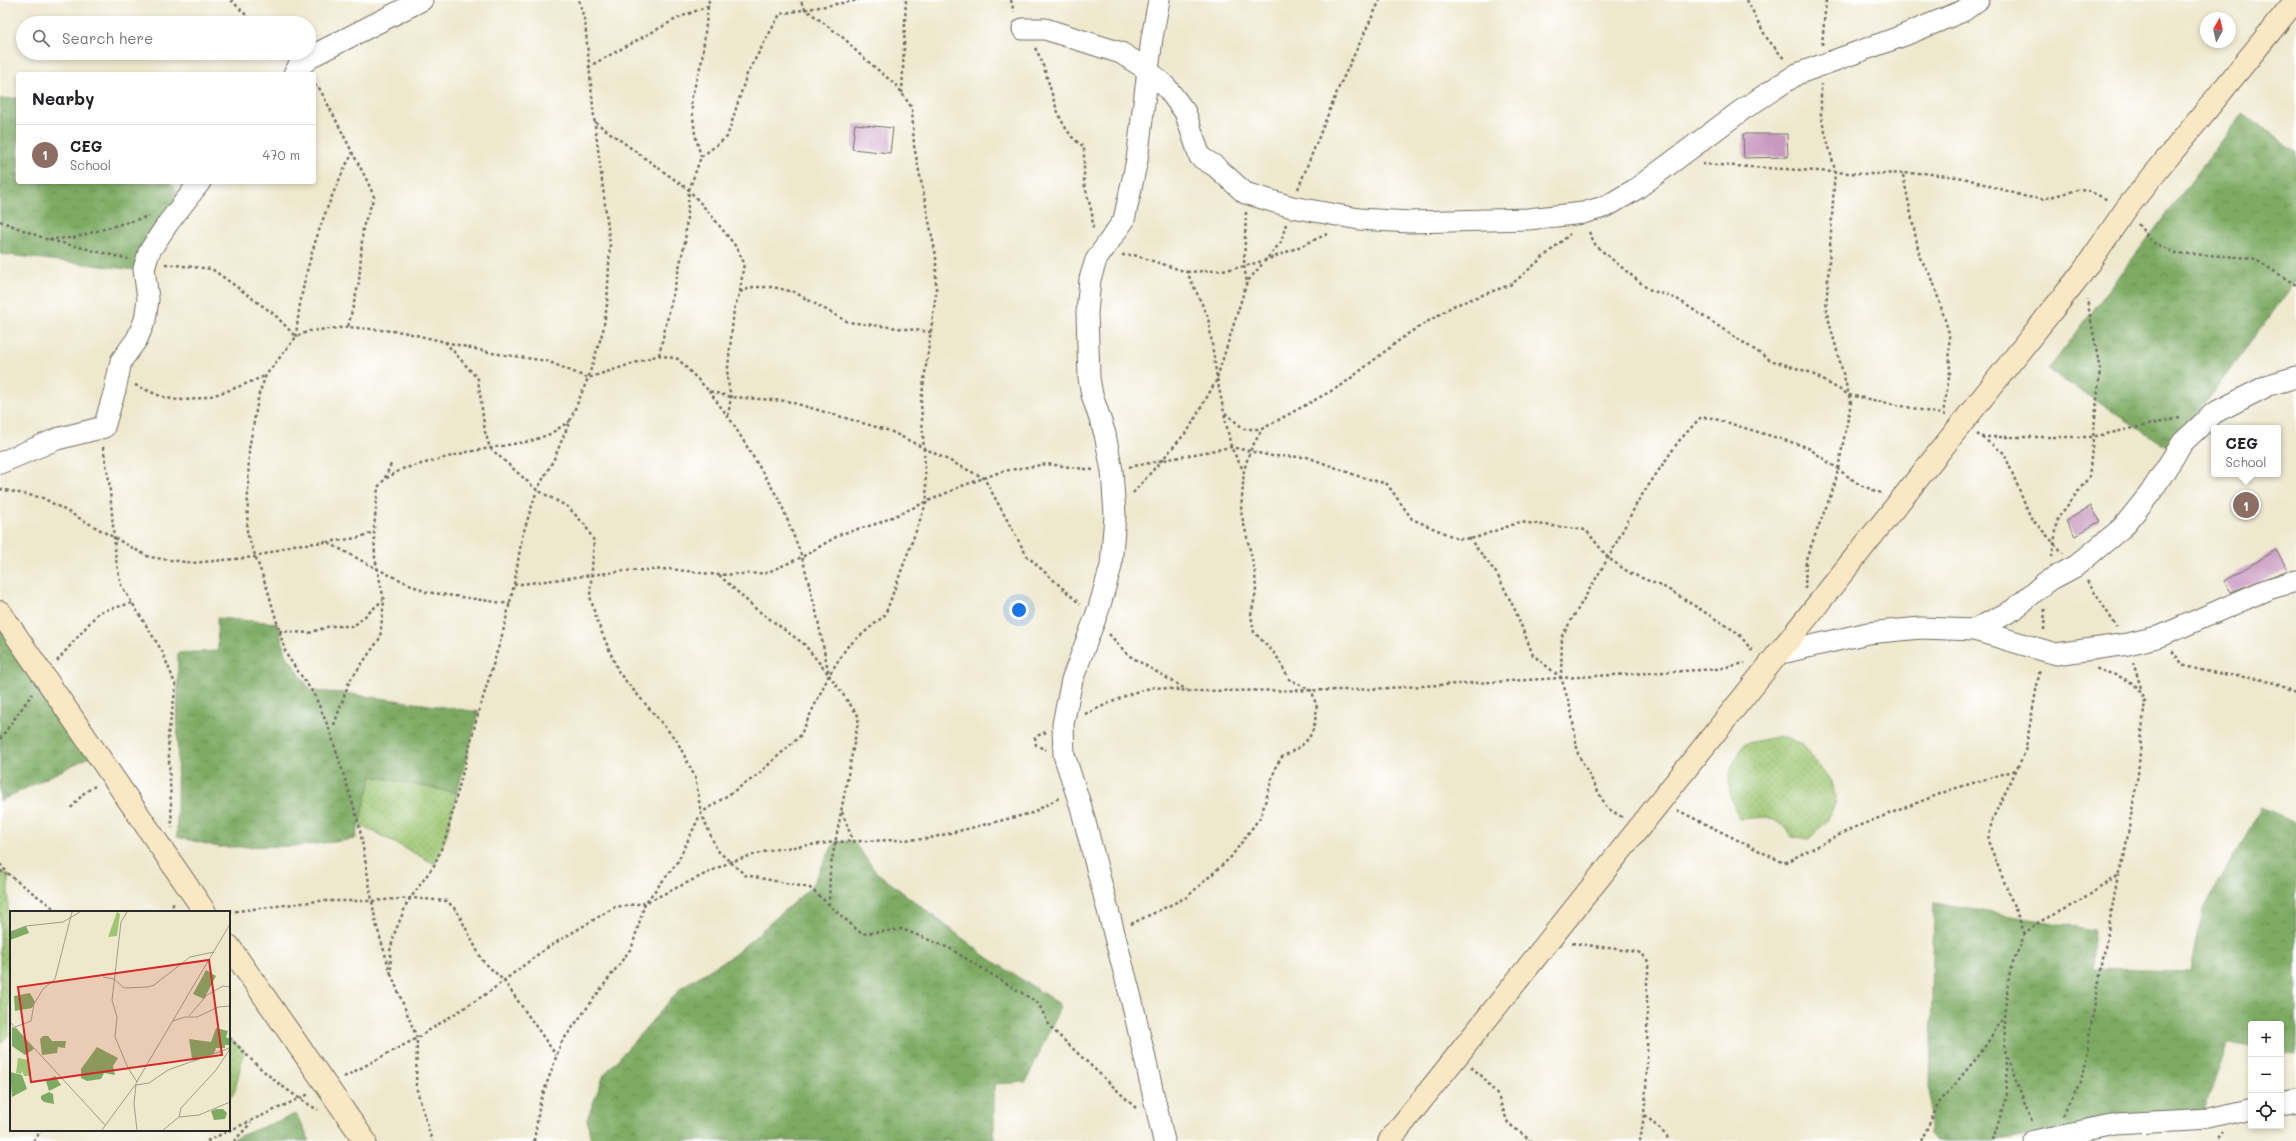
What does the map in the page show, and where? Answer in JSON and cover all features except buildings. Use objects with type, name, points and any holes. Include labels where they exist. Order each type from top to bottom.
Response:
[{"type":"street","points":[[316,54],[422,0]]},
{"type":"street","points":[[1159,0],[1148,70],[1137,160],[1124,220],[1096,260],[1089,289],[1087,313],[1089,378],[1092,394],[1105,434],[1112,471],[1115,515],[1112,566],[1072,680],[1063,724],[1064,755],[1076,789],[1113,932],[1164,1141]]},
{"type":"street","points":[[1023,29],[1045,29],[1121,53],[1148,70],[1167,88],[1185,112],[1200,157],[1215,166],[1245,193],[1292,207],[1359,219],[1410,222],[1528,219],[1575,214],[1607,206],[1636,189],[1742,110],[1796,74],[1902,36],[1963,11],[1978,0]]},
{"type":"street","points":[[1389,1141],[1661,801],[1768,657],[1900,501],[1952,418],[2082,273],[2126,209],[2296,0]]},
{"type":"street","points":[[295,72],[298,67],[307,60]]},
{"type":"street","points":[[0,463],[57,439],[104,427],[118,378],[121,361],[137,339],[145,320],[148,299],[144,269],[149,252],[168,223],[198,184]]},
{"type":"street","points":[[1974,630],[2013,610],[2046,582],[2076,566],[2123,527],[2151,492],[2183,442],[2214,413],[2268,385],[2296,377]]},
{"type":"street","points":[[1768,657],[1868,633],[1921,628],[1974,630],[2056,654],[2128,644],[2161,636],[2268,589],[2296,581]]},
{"type":"street","points":[[0,612],[204,911]]},
{"type":"street","points":[[230,947],[365,1141]]},
{"type":"street","points":[[2284,1103],[2296,1101]]},
{"type":"street","points":[[2042,1140],[2116,1124],[2209,1119],[2248,1110]]},
{"type":"path","points":[[231,0],[247,16]]},
{"type":"path","points":[[391,974],[390,951],[395,932],[411,898],[435,864],[446,837],[476,721],[510,604],[522,536],[537,490],[554,459],[588,378],[603,330],[607,305],[610,244],[594,122],[585,22],[579,0]]},
{"type":"path","points":[[701,157],[695,134],[691,100],[702,60],[709,0]]},
{"type":"path","points":[[534,1141],[540,1103],[561,1043],[632,948],[645,903],[677,863],[701,813],[755,777],[800,736],[829,675],[847,647],[885,615],[927,502],[922,448],[921,402],[936,294],[936,256],[914,146],[912,108],[897,86],[858,53],[846,40],[805,9],[800,0]]},
{"type":"path","points":[[658,355],[685,242],[689,190],[701,157],[726,137],[747,74],[780,14],[859,0]]},
{"type":"path","points":[[902,93],[906,0]]},
{"type":"path","points":[[1115,515],[1188,429],[1216,381],[1247,282],[1263,261],[1281,242],[1307,164],[1380,0]]},
{"type":"path","points":[[1747,0],[1766,38],[1796,74]]},
{"type":"path","points":[[1805,591],[1806,559],[1835,484],[1851,403],[1826,310],[1835,170],[1821,117],[1821,64],[1826,0]]},
{"type":"path","points":[[588,67],[678,18],[708,6]]},
{"type":"path","points":[[318,86],[353,154],[366,175],[374,197],[364,227],[358,282],[348,327]]},
{"type":"path","points":[[594,122],[689,190],[737,248],[744,263],[740,292],[734,309],[727,377],[731,397],[728,416]]},
{"type":"path","points":[[296,337],[298,315],[308,265],[329,205],[348,160],[353,154]]},
{"type":"path","points":[[1673,162],[1835,170],[1866,174],[1923,173],[1964,178],[2027,197],[2043,199],[2077,190],[2089,191],[2126,209],[2152,242],[2176,254],[2253,258],[2296,285]]},
{"type":"path","points":[[1904,174],[1920,258],[1932,278],[1949,333],[1952,418]]},
{"type":"path","points":[[1245,193],[1244,266],[1247,282]]},
{"type":"path","points":[[46,239],[73,238],[154,214]]},
{"type":"path","points":[[0,221],[46,239],[121,258],[212,269],[274,314],[296,337]]},
{"type":"path","points":[[1586,227],[1596,246],[1648,289],[1677,299],[1770,360],[1809,372],[1849,395],[1952,418],[2004,452],[2031,518],[2076,566],[2128,644],[2145,699],[2138,774],[2124,858],[2118,875],[2081,1082],[2042,1140]]},
{"type":"path","points":[[1223,412],[1244,429],[1262,429],[1342,385],[1406,335],[1453,306],[1512,284],[1574,230]]},
{"type":"path","points":[[1187,272],[1244,266],[1263,261],[1286,253],[1330,232]]},
{"type":"path","points":[[740,292],[753,287],[773,287],[794,292],[848,322],[931,332]]},
{"type":"path","points":[[432,1141],[416,1087],[417,1038],[391,974],[376,924],[359,824],[330,731],[314,694],[286,654],[248,533],[249,449],[259,394],[266,375],[296,337],[309,331],[348,327],[403,332],[492,353],[547,362],[588,378],[658,355],[678,360],[709,391],[728,416],[780,501],[802,558],[816,611],[829,675]]},
{"type":"path","points":[[445,342],[478,379],[490,448],[537,490],[568,507],[585,525],[594,541],[590,596],[597,621],[619,673],[677,741],[695,777],[701,813],[717,850],[745,875],[810,888],[862,934],[902,929],[949,948],[1038,1003],[1051,1028],[1139,1111]]},
{"type":"path","points":[[118,378],[167,398],[181,400],[218,395],[266,375]]},
{"type":"path","points":[[709,391],[731,397],[787,401],[890,431],[984,478],[1028,556],[1095,618],[1128,655],[1188,691]]},
{"type":"path","points":[[1639,829],[1607,808],[1578,754],[1571,710],[1561,677],[1562,636],[1608,558],[1638,501],[1678,442],[1701,417],[1712,418],[1807,447],[1860,485],[1900,501]]},
{"type":"path","points":[[1981,437],[2092,437],[2186,417]]},
{"type":"path","points":[[334,725],[349,682],[380,638],[384,600],[377,569],[374,532],[378,486],[385,479],[402,469],[490,448],[531,441],[550,434],[570,421]]},
{"type":"path","points":[[104,427],[101,437],[109,480],[114,536],[121,585],[162,651],[176,686],[168,735],[172,835]]},
{"type":"path","points":[[1113,932],[1187,897],[1231,857],[1261,816],[1276,766],[1282,757],[1300,747],[1309,738],[1314,727],[1316,708],[1312,690],[1289,678],[1276,655],[1254,632],[1251,615],[1256,592],[1255,571],[1241,512],[1244,470],[1250,451],[1262,429]]},
{"type":"path","points":[[514,585],[623,571],[670,568],[718,575],[766,573],[802,558],[841,534],[879,523],[1003,471],[1047,464],[1075,469],[1112,471],[1231,447],[1272,456],[1307,457],[1358,476],[1387,484],[1412,519],[1458,539],[1469,538],[1520,522],[1586,530],[1608,558],[1630,573],[1666,588],[1738,633],[1768,657]]},
{"type":"path","points":[[385,479],[390,464]]},
{"type":"path","points":[[0,489],[43,498],[114,536],[149,557],[192,563],[256,557],[293,545],[325,543],[356,538],[374,532]]},
{"type":"path","points":[[1469,538],[1497,574],[1515,610],[1533,655],[1561,677]]},
{"type":"path","points":[[325,543],[426,592],[510,604]]},
{"type":"path","points":[[718,575],[756,609],[804,644],[829,675],[859,717],[830,870],[829,905]]},
{"type":"path","points":[[279,631],[309,633],[330,626],[354,626],[384,600]]},
{"type":"path","points":[[2161,636],[2184,666],[2210,672],[2271,681],[2296,693]]},
{"type":"path","points":[[1063,724],[1132,693],[1154,687],[1188,691],[1312,690],[1717,669],[1768,657]]},
{"type":"path","points":[[2092,667],[2135,683],[2141,688]]},
{"type":"path","points":[[1661,801],[1698,822],[1784,863],[1867,823],[1950,790],[2016,770]]},
{"type":"path","points":[[71,808],[84,793],[112,778]]},
{"type":"path","points":[[207,1141],[327,1086],[417,1038],[504,981],[545,950],[615,907],[645,903],[730,862],[770,850],[835,842],[926,838],[1032,813],[1076,789]]},
{"type":"path","points":[[842,811],[854,841]]},
{"type":"path","points":[[0,864],[8,875]]},
{"type":"path","points":[[0,871],[42,898],[57,911]]},
{"type":"path","points":[[1993,1141],[1999,1126],[2007,1092],[2004,1017],[2010,970],[2025,934],[2039,922],[2082,900],[2118,875]]},
{"type":"path","points":[[230,912],[318,901],[372,901],[411,898],[447,901],[457,911],[482,960],[504,981],[556,1056]]},
{"type":"path","points":[[1550,940],[1627,949],[1645,956],[1648,962],[1646,993],[1649,1049],[1645,1115],[1640,1141]]},
{"type":"path","points":[[1921,1141],[1939,1103],[1980,1054],[2004,1017]]},
{"type":"path","points":[[230,1039],[244,1050],[257,1065],[299,1099],[324,1114]]},
{"type":"path","points":[[2006,1055],[2042,1140]]},
{"type":"path","points":[[1457,1056],[1484,1078],[1498,1096],[1508,1123],[1531,1141]]},
{"type":"path","points":[[1645,1115],[1667,1136],[1668,1141]]},
{"type":"path","points":[[234,1141],[253,1121]]},
{"type":"path","points":[[33,1141],[41,1131]]},
{"type":"green space","points":[[16,98],[16,184],[171,184],[180,197],[136,270],[0,254],[0,99]]},
{"type":"green space","points":[[2243,113],[2296,152],[2296,281],[2171,449],[2048,370]]},
{"type":"green space","points":[[0,618],[95,754],[0,801]]},
{"type":"green space","points":[[217,618],[277,623],[286,654],[311,691],[344,693],[479,712],[457,793],[372,776],[355,839],[300,846],[219,847],[177,837],[178,653],[218,651]]},
{"type":"green space","points":[[1779,736],[1802,744],[1831,782],[1836,802],[1826,822],[1809,839],[1792,836],[1780,823],[1767,817],[1739,819],[1731,796],[1729,788],[1730,773],[1737,755],[1744,744]]},
{"type":"green space","points":[[372,776],[457,793],[446,837],[435,864],[359,824]]},
{"type":"green space","points":[[2262,807],[2296,823],[2296,1055],[2284,1053],[2284,1021],[2248,1021],[2248,1046],[2228,1043],[2202,1116],[2027,1135],[1993,1141],[1937,1141],[1929,1134],[1934,903],[2094,930],[2092,969],[2191,971],[2203,910]]},
{"type":"green space","points":[[853,841],[876,872],[987,957],[1061,1005],[1026,1082],[994,1084],[994,1141],[591,1141],[587,1119],[604,1075],[682,987],[734,955],[810,888],[835,842]]},
{"type":"green space","points":[[0,871],[8,875],[9,1035],[0,1044]]},
{"type":"green space","points":[[230,1039],[244,1050],[235,1090],[232,1096],[230,1096]]},
{"type":"green space","points":[[296,1114],[310,1141],[227,1141]]},
{"type":"place","name":"CEG","points":[[2246,505]]}]
